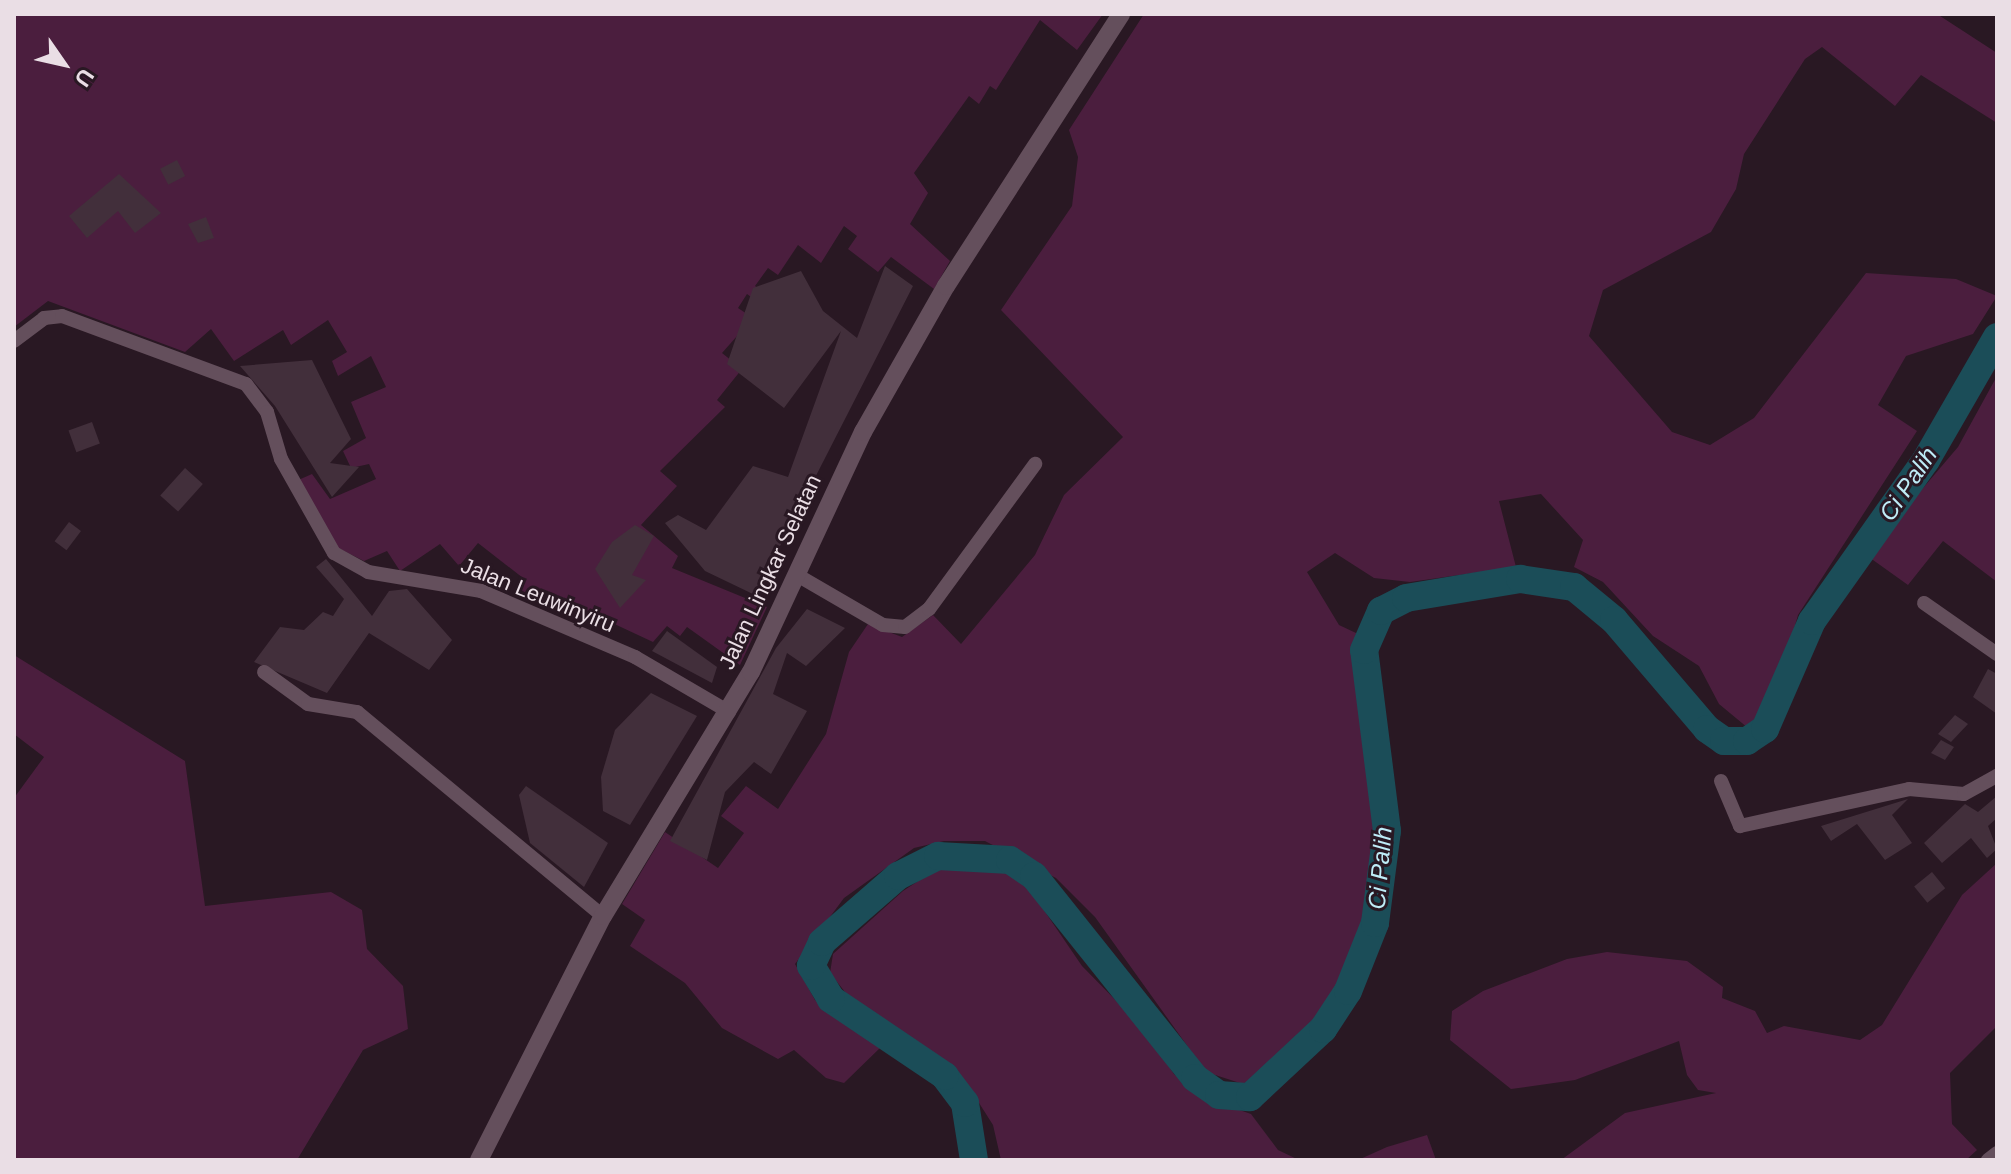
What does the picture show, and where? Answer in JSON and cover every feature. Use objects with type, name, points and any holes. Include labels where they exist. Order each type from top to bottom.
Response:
[{"type":"street","name":"Jalan Lingkar Selatan","points":[[479,1160],[603,916],[729,712],[863,432],[946,286],[1121,14]]},
{"type":"street","name":"Jalan Leuwinyiru","points":[[14,341],[44,318],[62,316],[246,384],[267,412],[281,459],[334,553],[368,572],[481,591],[635,657],[729,712]]},
{"type":"street","points":[[797,575],[883,625],[905,627],[929,609],[1035,464]]},
{"type":"street","points":[[1924,603],[1997,654]]},
{"type":"street","points":[[264,672],[308,704],[357,712],[603,916]]},
{"type":"street","points":[[1721,781],[1740,826],[1909,789],[1964,794],[1997,776]]},
{"type":"street","points":[[1988,1160],[1997,1153]]},
{"type":"shaded area","points":[[14,14],[1103,14],[1077,50],[1040,20],[996,90],[990,86],[979,104],[969,96],[914,173],[928,193],[910,224],[950,261],[934,289],[891,257],[878,272],[848,249],[857,236],[844,226],[821,263],[798,245],[778,275],[768,268],[755,286],[767,295],[761,304],[747,294],[738,308],[753,318],[722,353],[742,369],[717,400],[725,407],[660,471],[677,486],[641,525],[678,556],[672,568],[767,607],[740,665],[687,627],[680,636],[667,626],[653,642],[563,600],[558,610],[517,588],[523,578],[478,543],[459,566],[440,544],[400,571],[387,551],[364,561],[336,547],[296,481],[312,474],[330,499],[376,479],[369,464],[351,468],[343,451],[366,438],[351,402],[386,387],[371,356],[338,376],[332,361],[347,352],[328,320],[291,345],[283,330],[234,361],[211,329],[185,352],[48,301],[14,327]]},
{"type":"shaded area","points":[[1144,14],[1937,14],[1997,53],[1997,123],[1921,75],[1895,106],[1822,47],[1805,59],[1744,154],[1736,189],[1711,232],[1603,290],[1589,336],[1672,432],[1710,445],[1754,418],[1866,273],[1956,279],[1997,296],[1973,334],[1906,356],[1878,405],[1917,431],[1798,615],[1776,693],[1748,728],[1719,704],[1699,666],[1653,636],[1603,582],[1574,567],[1583,540],[1541,494],[1499,501],[1516,567],[1410,582],[1374,578],[1335,553],[1307,572],[1339,625],[1356,633],[1355,678],[1378,828],[1364,927],[1349,968],[1330,1005],[1270,1071],[1243,1084],[1206,1072],[1095,917],[1056,878],[985,841],[944,841],[914,848],[844,898],[795,964],[815,1000],[881,1047],[844,1083],[826,1078],[794,1050],[778,1059],[722,1028],[685,983],[630,946],[645,920],[622,904],[665,832],[718,868],[744,833],[721,816],[746,786],[778,809],[826,734],[849,652],[868,624],[902,637],[933,615],[961,644],[1035,555],[1064,495],[1123,437],[1001,310],[1072,206],[1078,157],[1069,130]]},
{"type":"shaded area","points":[[1997,376],[1997,582],[1943,541],[1908,585],[1866,555],[1958,447]]},
{"type":"shaded area","points":[[14,655],[185,761],[205,906],[331,892],[362,910],[367,949],[403,986],[408,1029],[363,1050],[297,1160],[14,1160],[14,798],[44,757],[14,734]]},
{"type":"shaded area","points":[[979,861],[1022,878],[1082,966],[1140,1025],[1174,1074],[1202,1097],[1251,1114],[1278,1150],[1299,1160],[1001,1160],[993,1125],[967,1084],[849,997],[830,973],[833,954],[903,891],[941,866]]},
{"type":"shaded area","points":[[1997,863],[1997,1026],[1950,1073],[1952,1124],[1977,1150],[1966,1160],[1561,1160],[1625,1113],[1716,1093],[1698,1090],[1687,1075],[1679,1041],[1575,1080],[1511,1089],[1450,1040],[1452,1011],[1483,991],[1567,959],[1607,952],[1687,961],[1723,987],[1722,998],[1755,1011],[1767,1033],[1784,1026],[1860,1040],[1882,1025],[1962,895]]},
{"type":"shaded area","points":[[1427,1135],[1436,1160],[1358,1160],[1387,1147]]},
{"type":"building","points":[[177,160],[185,176],[168,185],[160,169]]},
{"type":"building","points":[[119,174],[161,213],[135,233],[118,211],[87,238],[69,216]]},
{"type":"building","points":[[206,217],[214,238],[198,243],[188,224]]},
{"type":"building","points":[[885,266],[913,286],[755,595],[705,571],[665,523],[678,515],[706,530],[753,466],[788,477],[841,331],[784,408],[727,364],[753,288],[801,271],[823,311],[857,338]]},
{"type":"building","points":[[312,360],[351,439],[330,463],[359,467],[332,497],[275,406],[240,366]]},
{"type":"building","points":[[92,422],[100,444],[76,452],[69,431]]},
{"type":"building","points":[[185,468],[203,484],[178,512],[160,495]]},
{"type":"building","points":[[69,522],[81,531],[67,550],[55,541]]},
{"type":"building","points":[[635,525],[654,536],[632,575],[646,580],[620,608],[595,569],[612,542]]},
{"type":"building","points":[[326,559],[372,616],[389,591],[407,589],[452,640],[429,670],[369,633],[327,693],[254,662],[280,627],[304,630],[323,612],[333,616],[344,599],[316,567]]},
{"type":"building","points":[[807,609],[845,628],[806,666],[787,653],[773,694],[807,711],[771,774],[754,762],[725,792],[707,860],[670,841],[776,648]]},
{"type":"building","points":[[667,631],[717,667],[712,683],[652,651]]},
{"type":"building","points":[[1988,669],[1997,674],[1997,714],[1973,697]]},
{"type":"building","points":[[651,693],[697,716],[630,825],[603,811],[601,777],[615,730]]},
{"type":"building","points":[[1955,715],[1968,724],[1951,742],[1938,734]]},
{"type":"building","points":[[1941,740],[1954,747],[1945,760],[1931,753]]},
{"type":"building","points":[[526,786],[608,843],[584,887],[530,843],[519,795]]},
{"type":"building","points":[[1997,796],[1997,818],[1988,826],[1997,849],[1987,858],[1971,838],[1942,863],[1924,843],[1965,804],[1978,812]]},
{"type":"building","points":[[1908,799],[1892,815],[1912,843],[1885,860],[1857,824],[1831,841],[1821,826]]},
{"type":"building","points":[[1932,872],[1945,888],[1927,903],[1914,886]]},
{"type":"waterway","name":"Ci Palih","points":[[974,1160],[965,1103],[945,1076],[831,999],[811,966],[822,942],[898,876],[938,856],[1010,860],[1034,876],[1195,1078],[1219,1095],[1250,1097],[1323,1029],[1348,991],[1375,923],[1387,831],[1364,650],[1381,611],[1406,598],[1520,579],[1574,587],[1614,620],[1707,729],[1724,741],[1747,741],[1765,729],[1812,621],[1926,460],[1997,337]]}]
